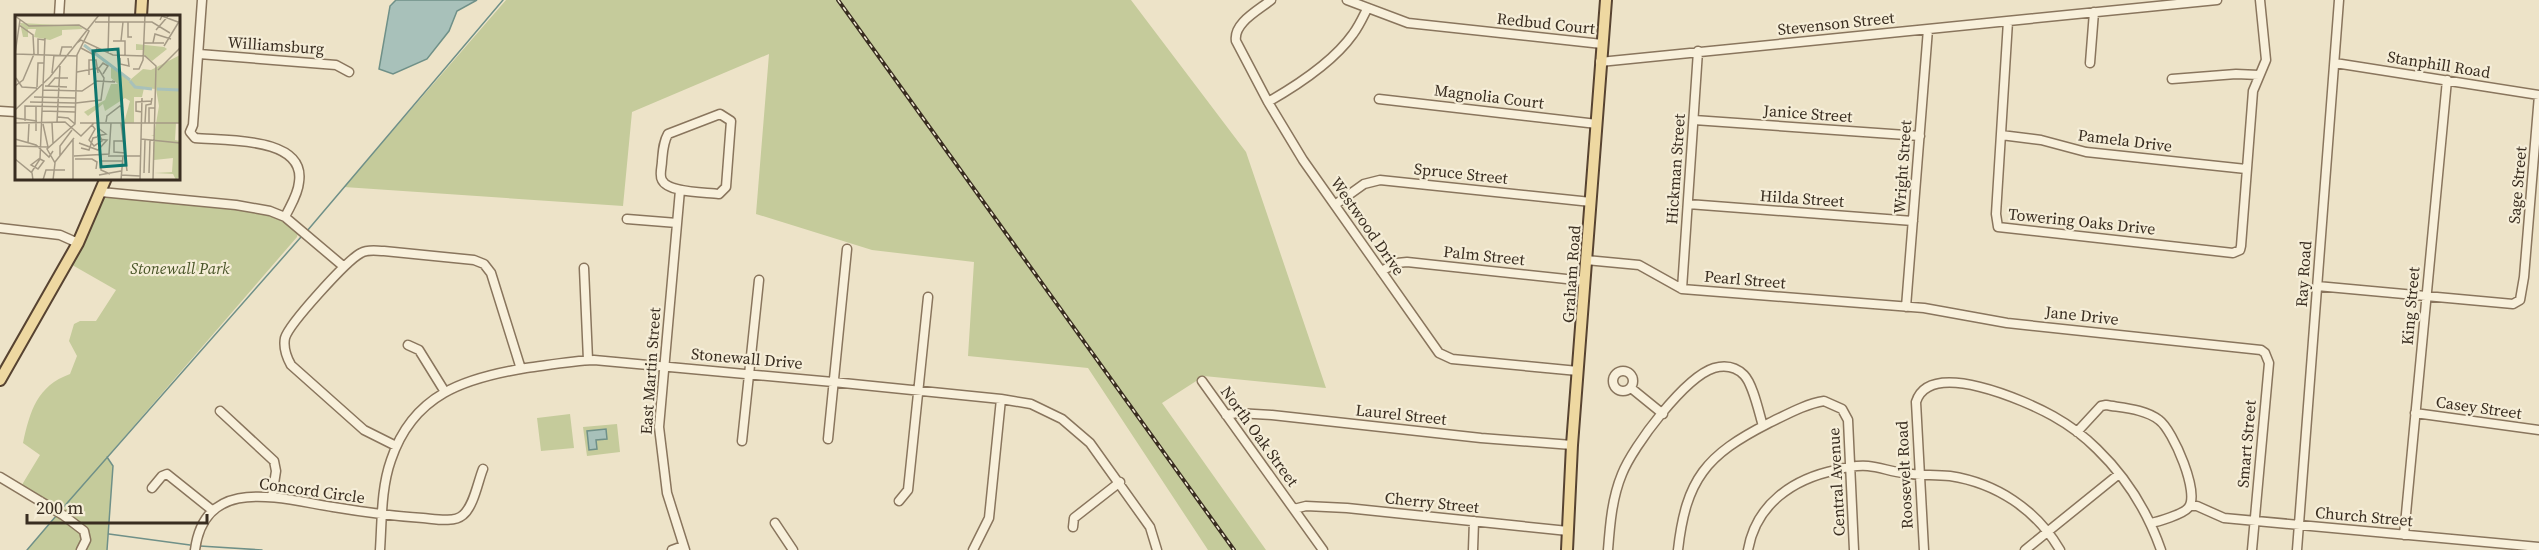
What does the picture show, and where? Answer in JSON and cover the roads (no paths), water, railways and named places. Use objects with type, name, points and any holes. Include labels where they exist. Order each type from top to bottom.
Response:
[{"type":"main road","points":[[141,15],[142,0]]},
{"type":"main road","name":"Graham Road","points":[[1567,550],[1572,445],[1606,0]]},
{"type":"main road","points":[[0,380],[78,243],[105,180]]},
{"type":"street","points":[[59,15],[60,0]]},
{"type":"street","points":[[202,0],[193,125],[190,132],[195,138],[271,146],[289,154],[296,164],[300,178],[297,191],[285,217]]},
{"type":"street","name":"Westwood Drive","points":[[1271,0],[1239,26],[1234,34],[1236,41],[1268,102],[1303,160],[1336,204],[1438,353],[1444,357],[1578,371]]},
{"type":"street","name":"Redbud Court","points":[[1347,0],[1408,22],[1602,44]]},
{"type":"street","name":"Stevenson Street","points":[[1600,62],[2217,0]]},
{"type":"street","points":[[2246,169],[2253,91],[2266,60],[2260,0]]},
{"type":"street","name":"Ray Road","points":[[2297,550],[2339,0]]},
{"type":"street","points":[[1268,102],[1294,87],[1341,47],[1353,34],[1367,9]]},
{"type":"street","points":[[2090,63],[2094,12]]},
{"type":"street","name":"Towering Oaks Drive","points":[[2008,21],[1995,214],[1997,225],[2000,228],[2225,252],[2240,250],[2246,169]]},
{"type":"street","name":"Wright Street","points":[[1906,307],[1928,28]]},
{"type":"street","name":"Hickman Street","points":[[1682,289],[1698,51]]},
{"type":"street","name":"Williamsburg","points":[[199,54],[336,65],[349,72]]},
{"type":"street","name":"Stanphill Road","points":[[2334,63],[2539,95]]},
{"type":"street","points":[[2172,79],[2236,74],[2259,75]]},
{"type":"street","name":"King Street","points":[[2404,535],[2447,80]]},
{"type":"street","name":"Sage Street","points":[[2317,286],[2513,304],[2522,296],[2539,95]]},
{"type":"street","name":"Magnolia Court","points":[[1379,99],[1596,124]]},
{"type":"street","points":[[0,111],[15,112]]},
{"type":"street","points":[[720,114],[731,121],[726,188],[719,194],[680,190],[662,182],[664,142],[668,134],[720,114]]},
{"type":"street","name":"Janice Street","points":[[1694,120],[1920,136]]},
{"type":"street","name":"Pamela Drive","points":[[2001,135],[2041,140],[2086,152],[2246,169]]},
{"type":"street","name":"Spruce Street","points":[[1336,204],[1364,184],[1380,180],[1591,202]]},
{"type":"street","name":"East Martin Street","points":[[680,190],[659,427],[662,470],[670,508],[684,548]]},
{"type":"street","points":[[101,192],[236,205],[270,211],[285,217],[344,266]]},
{"type":"street","name":"Hilda Street","points":[[1688,204],[1913,221]]},
{"type":"street","points":[[627,219],[677,223]]},
{"type":"street","points":[[0,228],[60,235],[78,243]]},
{"type":"street","points":[[828,439],[847,249]]},
{"type":"street","points":[[396,446],[364,430],[291,364],[285,352],[285,338],[288,332],[344,266],[360,253],[369,250],[484,264],[491,273],[521,369]]},
{"type":"street","name":"Pearl Street","points":[[1586,260],[1639,265],[1682,289],[1906,307]]},
{"type":"street","name":"Palm Street","points":[[1381,271],[1397,263],[1407,262],[1585,281]]},
{"type":"street","points":[[584,268],[588,360]]},
{"type":"street","points":[[742,441],[759,280]]},
{"type":"street","points":[[899,501],[908,490],[928,297]]},
{"type":"street","name":"Jane Drive","points":[[1906,307],[1924,308],[2007,323],[2256,349]]},
{"type":"street","points":[[408,345],[419,351],[445,392]]},
{"type":"street","name":"Smart Street","points":[[2252,550],[2269,363],[2265,353],[2256,349]]},
{"type":"street","name":"Stonewall Drive","points":[[380,550],[387,471],[396,446],[413,420],[445,392],[477,377],[588,360],[833,382],[1031,404],[1062,419],[1090,442],[1150,527],[1157,550]]},
{"type":"street","points":[[1608,550],[1614,500],[1623,471],[1642,438],[1680,394],[1705,372],[1728,367],[1737,370],[1746,378],[1763,426]]},
{"type":"street","name":"North Oak Street","points":[[1202,381],[1323,550]]},
{"type":"street","name":"Roosevelt Road","points":[[1924,550],[1916,402],[1920,393],[1934,384],[1974,386],[2012,397],[2052,416],[2077,432],[2100,451],[2139,502],[2161,550]]},
{"type":"street","points":[[1631,388],[1663,414]]},
{"type":"street","points":[[973,550],[989,518],[1001,399]]},
{"type":"street","name":"Central Avenue","points":[[1678,550],[1680,524],[1685,504],[1702,472],[1725,448],[1763,426],[1818,402],[1836,405],[1842,409],[1848,420],[1854,550]]},
{"type":"street","points":[[2077,432],[2101,406],[2133,410],[2158,418],[2170,432],[2183,459],[2190,493],[2190,506],[2186,510],[2150,523]]},
{"type":"street","points":[[220,411],[274,461],[276,471],[272,497]]},
{"type":"street","name":"Laurel Street","points":[[1226,415],[1237,413],[1272,415],[1481,438],[1572,445]]},
{"type":"street","name":"Casey Street","points":[[2415,413],[2539,430]]},
{"type":"street","points":[[1748,550],[1751,534],[1761,516],[1780,494],[1815,474],[1867,466],[1919,475],[1948,476],[1987,486],[2020,504],[2048,531],[2060,550]]},
{"type":"street","name":"Concord Circle","points":[[212,510],[235,498],[246,496],[272,497],[382,515],[441,519],[460,517],[467,511],[483,469]]},
{"type":"street","points":[[152,488],[162,476],[167,474],[212,510],[201,527],[195,550]]},
{"type":"street","points":[[2025,550],[2119,474]]},
{"type":"street","points":[[0,477],[63,515],[84,531],[86,540],[81,550]]},
{"type":"street","points":[[1073,527],[1074,518],[1119,482]]},
{"type":"street","name":"Cherry Street","points":[[1294,509],[1306,506],[1337,508],[1568,531]]},
{"type":"street","name":"Church Street","points":[[2190,506],[2197,506],[2224,518],[2539,547]]},
{"type":"street","points":[[1473,550],[1474,521]]},
{"type":"street","points":[[775,523],[793,550]]},
{"type":"street","points":[[672,550],[684,548]]},
{"type":"water","points":[[396,0],[477,0],[457,11],[449,31],[427,59],[393,74],[379,69],[390,6]]},
{"type":"water","points":[[606,429],[607,439],[596,440],[597,449],[589,450],[587,431]]},
{"type":"waterway","points":[[307,231],[503,0]]},
{"type":"waterway","points":[[61,510],[301,237]]},
{"type":"waterway","points":[[107,457],[113,466],[107,550]]},
{"type":"waterway","points":[[27,550],[56,516]]},
{"type":"waterway","points":[[109,534],[190,545]]},
{"type":"waterway","points":[[200,546],[262,550]]},
{"type":"railway","points":[[838,0],[1234,550]]},
{"type":"park label","name":"Stonewall Park","points":[[180,268]]}]
